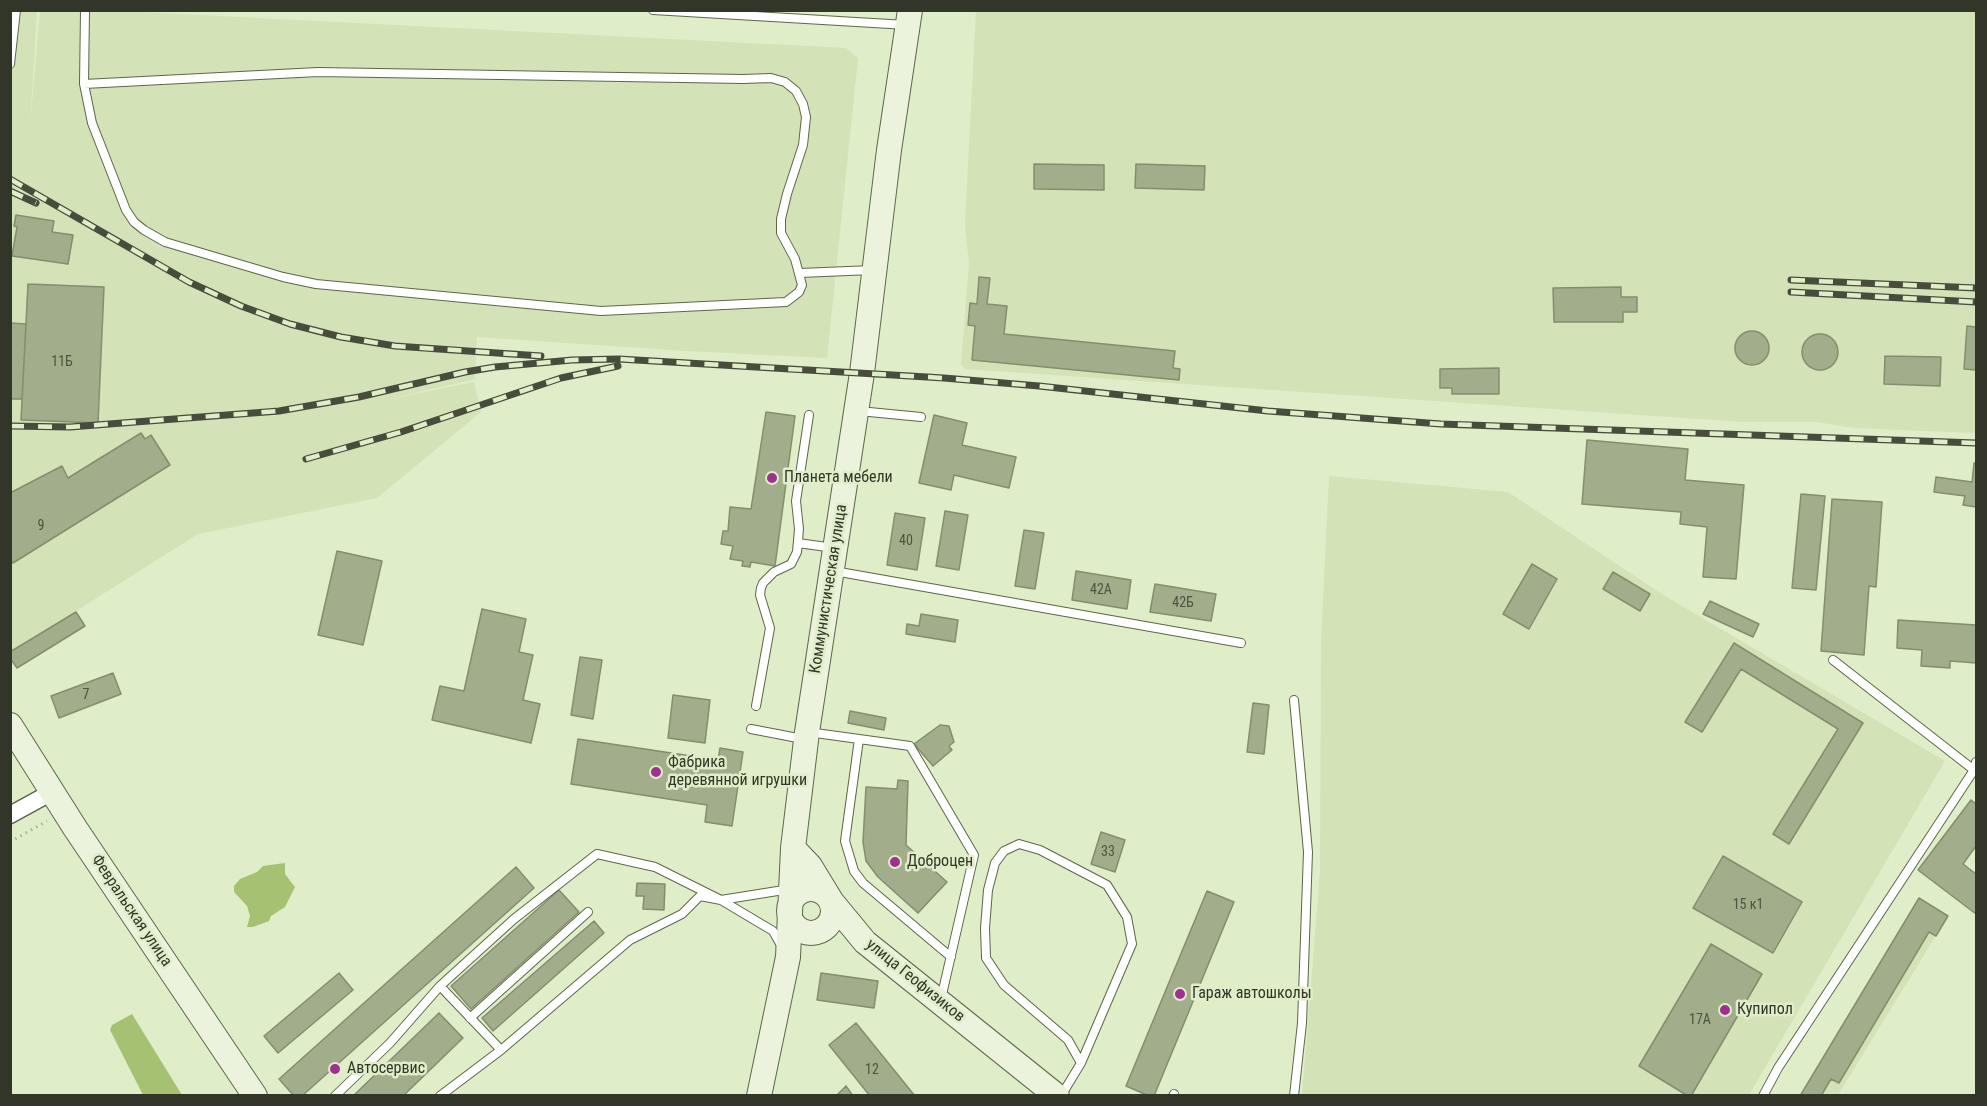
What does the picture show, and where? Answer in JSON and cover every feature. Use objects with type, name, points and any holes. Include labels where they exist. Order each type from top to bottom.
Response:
[{"type":"main road","name":"Коммунистическая улица","points":[[759,1095],[788,957],[793,848],[807,736],[876,270],[889,150],[908,18]]},
{"type":"main road","name":"Февральская улица","points":[[10,725],[58,802],[255,1095]]},
{"type":"main road","name":"улица Геофизиков","points":[[793,848],[810,866],[832,902],[865,942],[1059,1095]]},
{"type":"main road","points":[[788,957],[801,939],[818,933],[825,929],[832,918],[832,902],[822,891],[808,888],[795,894],[791,899],[791,921],[795,927],[808,933],[818,933],[838,931],[865,942]]},
{"type":"street","points":[[10,815],[58,802]]},
{"type":"lane","points":[[10,64],[16,10]]},
{"type":"lane","points":[[84,84],[318,72],[771,78],[785,82],[796,91],[803,104],[806,117],[803,145],[781,219],[782,232],[800,273],[802,285],[799,292],[786,302],[601,311],[315,284],[283,277],[165,242],[152,236],[134,222],[119,197],[92,123],[84,84],[86,10]]},
{"type":"lane","points":[[653,10],[908,18]]},
{"type":"lane","points":[[800,273],[876,270]]},
{"type":"lane","points":[[856,410],[921,417]]},
{"type":"lane","points":[[756,706],[770,628],[760,596],[761,588],[774,572],[791,564],[797,552],[800,529],[796,501],[809,416]]},
{"type":"lane","points":[[798,543],[833,559],[1241,643]]},
{"type":"lane","points":[[1763,1095],[1778,1068],[1976,767],[1833,660]]},
{"type":"lane","points":[[1294,700],[1308,852],[1302,1023],[1294,1095]]},
{"type":"lane","points":[[751,729],[910,746],[974,855],[940,1002]]},
{"type":"lane","points":[[859,739],[845,841],[854,871],[863,883],[951,957]]},
{"type":"lane","points":[[1059,1095],[1081,1063],[1132,944],[1127,917],[1107,885],[1040,850],[1019,844],[1004,850],[995,863],[988,890],[985,928],[986,957],[1004,985],[1068,1040],[1081,1063]]},
{"type":"lane","points":[[335,1095],[390,1043],[440,986],[514,918],[597,854],[655,867],[721,900],[773,931],[788,957]]},
{"type":"lane","points":[[440,1095],[501,1050],[630,940],[682,914],[700,896],[721,900],[791,899]]},
{"type":"lane","points":[[470,1018],[588,912]]},
{"type":"lane","points":[[440,986],[501,1050]]},
{"type":"path","points":[[10,842],[58,802]]},
{"type":"shaded area","points":[[11,11],[37,11],[30,126],[40,11],[121,11],[846,48],[858,58],[827,358],[477,337],[475,379],[385,400],[474,382],[481,412],[377,498],[198,534],[11,652]]},
{"type":"shaded area","points":[[976,11],[1976,11],[1976,433],[1854,428],[1817,422],[1743,422],[965,369],[961,364],[969,264],[965,223]]},
{"type":"shaded area","points":[[1329,476],[1508,492],[1665,596],[1945,761],[1749,1095],[1302,1096],[1320,872],[1321,642]]},
{"type":"shaded area","points":[[285,863],[285,874],[295,887],[285,907],[271,916],[269,921],[247,927],[250,916],[247,906],[234,892],[234,886],[240,879],[257,872],[263,866]]},
{"type":"shaded area","points":[[1919,898],[1948,916],[1838,1095],[1800,1096]]},
{"type":"shaded area","points":[[132,1014],[182,1095],[143,1095],[110,1030],[112,1025]]},
{"type":"building","points":[[1034,164],[1104,165],[1104,190],[1034,189]]},
{"type":"building","points":[[1136,164],[1205,166],[1204,190],[1135,188]]},
{"type":"building","points":[[16,215],[54,221],[52,232],[73,235],[68,264],[12,256],[17,227],[14,226]]},
{"type":"building","points":[[979,277],[990,278],[987,304],[1007,306],[1004,334],[1175,351],[1173,368],[1180,369],[1179,380],[972,360],[975,326],[968,325],[970,303],[977,304]]},
{"type":"building","points":[[28,284],[104,287],[98,423],[21,420]]},
{"type":"building","points":[[1621,287],[1621,297],[1637,297],[1637,312],[1623,312],[1623,322],[1554,322],[1553,288]]},
{"type":"building","points":[[10,323],[26,324],[22,399],[10,399]]},
{"type":"building","points":[[1967,326],[1976,327],[1976,370],[1964,369]]},
{"type":"building","points":[[1752,331],[1764,336],[1769,348],[1764,360],[1752,365],[1740,360],[1735,348],[1740,336]]},
{"type":"building","points":[[1820,334],[1833,339],[1838,352],[1833,365],[1820,370],[1807,365],[1802,352],[1807,339]]},
{"type":"building","points":[[1885,356],[1941,357],[1940,386],[1884,384]]},
{"type":"building","points":[[1499,368],[1499,394],[1452,394],[1452,388],[1440,388],[1440,369]]},
{"type":"building","points":[[766,412],[795,416],[775,566],[751,562],[750,567],[742,566],[743,561],[730,559],[733,546],[721,544],[723,531],[728,531],[730,507],[751,509]]},
{"type":"building","points":[[934,415],[967,423],[962,445],[1016,457],[1009,488],[954,475],[951,490],[919,483]]},
{"type":"building","points":[[141,433],[145,439],[151,435],[170,465],[13,563],[10,559],[10,493],[62,466],[68,478]]},
{"type":"building","points":[[1587,440],[1688,449],[1685,480],[1744,485],[1736,579],[1703,577],[1707,527],[1680,524],[1681,512],[1582,504]]},
{"type":"building","points":[[1974,463],[1976,463],[1976,507],[1963,505],[1965,496],[1934,492],[1936,477],[1972,482]]},
{"type":"building","points":[[1801,494],[1825,496],[1816,590],[1792,588]]},
{"type":"building","points":[[1832,499],[1882,502],[1876,587],[1869,586],[1864,655],[1821,651]]},
{"type":"building","points":[[945,511],[968,515],[959,570],[936,566]]},
{"type":"building","points":[[895,513],[925,518],[917,570],[887,565]]},
{"type":"building","points":[[1024,530],[1044,533],[1035,589],[1015,586]]},
{"type":"building","points":[[337,551],[382,561],[363,645],[318,635]]},
{"type":"building","points":[[1532,564],[1557,579],[1529,629],[1503,614]]},
{"type":"building","points":[[1076,571],[1131,580],[1127,609],[1072,600]]},
{"type":"building","points":[[1613,572],[1650,594],[1640,611],[1603,589]]},
{"type":"building","points":[[1155,584],[1216,594],[1211,621],[1150,612]]},
{"type":"building","points":[[1710,601],[1759,624],[1753,637],[1703,614]]},
{"type":"building","points":[[482,609],[526,619],[519,652],[533,655],[523,700],[540,704],[531,743],[432,720],[440,686],[464,691]]},
{"type":"building","points":[[76,612],[85,626],[17,668],[10,658],[10,652]]},
{"type":"building","points":[[921,614],[958,620],[955,642],[906,634],[907,624],[919,626]]},
{"type":"building","points":[[1898,620],[1976,625],[1976,663],[1950,661],[1950,668],[1921,666],[1922,650],[1897,648]]},
{"type":"building","points":[[1734,643],[1863,723],[1789,844],[1773,834],[1838,729],[1741,669],[1702,732],[1685,722]]},
{"type":"building","points":[[580,657],[602,660],[593,719],[571,715]]},
{"type":"building","points":[[113,673],[121,694],[59,718],[51,696]]},
{"type":"building","points":[[673,695],[710,700],[705,743],[668,738]]},
{"type":"building","points":[[1253,703],[1269,705],[1264,754],[1247,752]]},
{"type":"building","points":[[850,711],[886,718],[884,730],[848,723]]},
{"type":"building","points":[[940,725],[949,726],[954,742],[949,746],[952,750],[933,766],[914,744]]},
{"type":"building","name":"Фабрика деревянной игрушки","points":[[578,739],[718,760],[720,748],[743,752],[732,826],[705,822],[707,805],[571,784]]},
{"type":"building","points":[[898,780],[908,781],[906,845],[947,882],[918,913],[878,877],[866,861],[863,842],[866,787],[897,789]]},
{"type":"building","points":[[1971,800],[1976,804],[1976,846],[1963,864],[1976,874],[1976,914],[1918,870]]},
{"type":"building","points":[[1101,832],[1125,840],[1115,872],[1091,864]]},
{"type":"building","points":[[1723,856],[1802,902],[1773,953],[1693,908]]},
{"type":"building","points":[[516,867],[534,888],[302,1096],[294,1096],[279,1079]]},
{"type":"building","points":[[637,883],[665,884],[664,910],[643,909],[644,896],[636,896]]},
{"type":"building","points":[[559,890],[579,912],[471,1009],[451,986]]},
{"type":"building","name":"Гараж автошколы","points":[[1207,891],[1234,902],[1154,1096],[1149,1096],[1126,1086]]},
{"type":"building","points":[[1919,898],[1948,916],[1936,936],[1929,932],[1839,1083],[1831,1079],[1821,1096],[1800,1096]]},
{"type":"building","points":[[594,921],[604,933],[493,1031],[482,1018]]},
{"type":"building","points":[[1711,944],[1762,974],[1691,1096],[1688,1096],[1639,1066]]},
{"type":"building","points":[[339,973],[353,990],[278,1053],[264,1036]]},
{"type":"building","points":[[821,973],[878,981],[874,1008],[817,1000]]},
{"type":"building","points":[[439,1013],[463,1038],[403,1096],[353,1096]]},
{"type":"building","points":[[856,1023],[915,1096],[870,1096],[829,1045]]},
{"type":"building","points":[[846,1086],[853,1096],[836,1096]]},
{"type":"railway","points":[[10,179],[189,282],[241,306],[290,324],[341,337],[395,346],[541,356]]},
{"type":"railway","points":[[10,191],[36,203]]},
{"type":"railway","points":[[1791,280],[1976,288]]},
{"type":"railway","points":[[1791,292],[1976,302]]},
{"type":"railway","points":[[10,426],[70,427],[279,411],[359,397],[495,367],[572,360],[619,359],[944,378],[1268,411],[1441,424],[1976,443]]},
{"type":"railway","points":[[306,459],[401,432],[561,378],[618,366]]},
{"type":"place","name":"Планета мебели","points":[[772,478]]},
{"type":"place","name":"Фабрика деревянной игрушки","points":[[656,772]]},
{"type":"place","name":"Доброцен","points":[[895,862]]},
{"type":"place","name":"Гараж автошколы","points":[[1180,994]]},
{"type":"place","name":"Купипол","points":[[1725,1010]]},
{"type":"place","name":"Автосервис","points":[[335,1069]]}]
